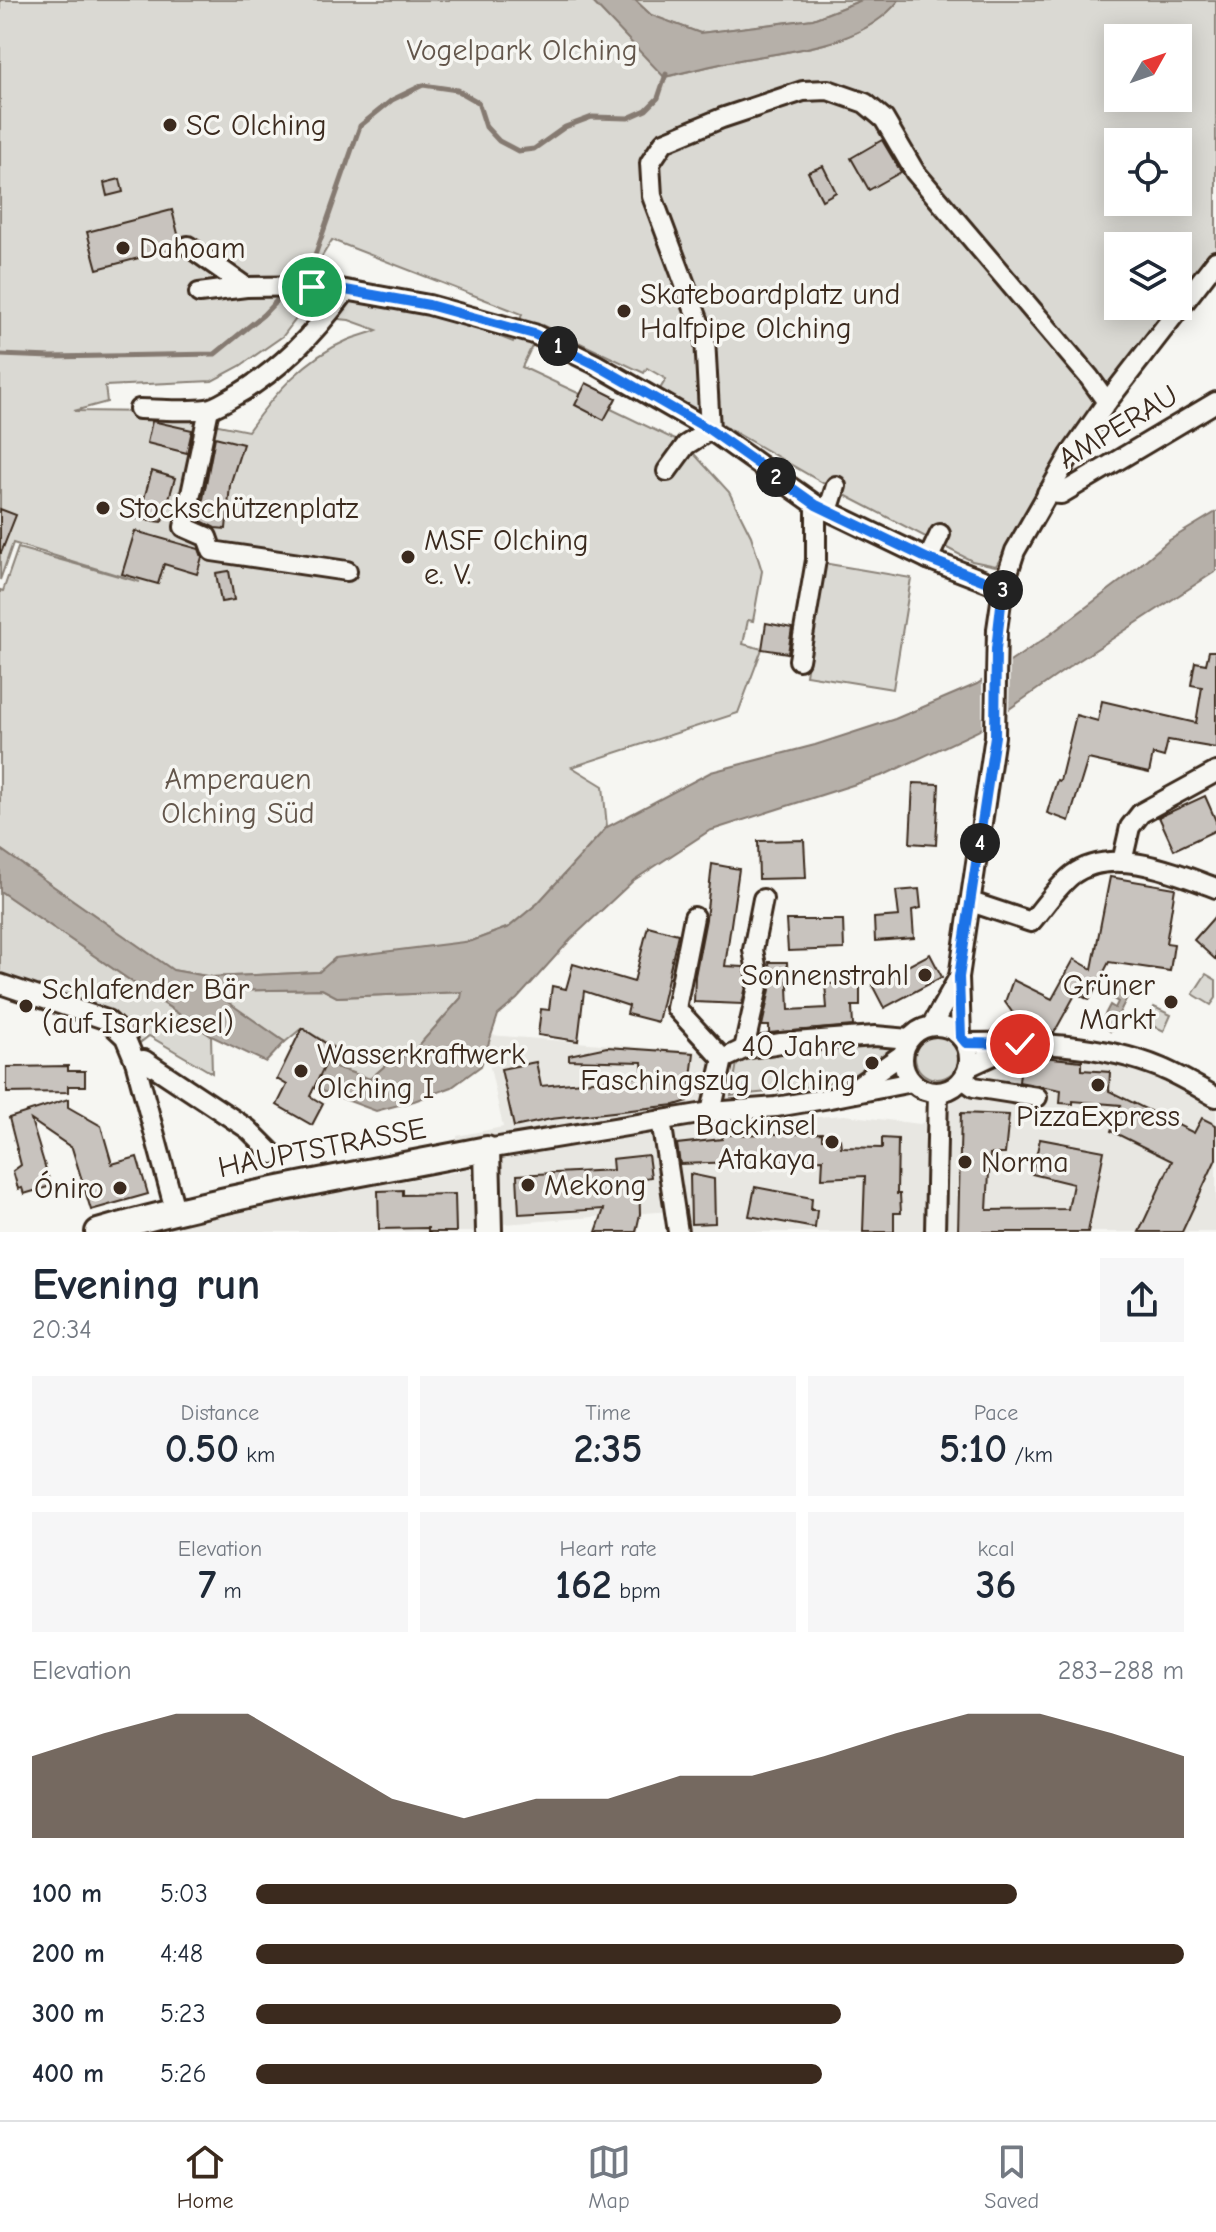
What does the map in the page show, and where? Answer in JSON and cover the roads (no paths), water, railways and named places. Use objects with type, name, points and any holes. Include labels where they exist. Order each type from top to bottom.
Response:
[{"type":"main road","name":"HAUPTSTRASSE","points":[[98,1232],[175,1210],[279,1187],[487,1149]]},
{"type":"main road","points":[[487,1149],[489,1232]]},
{"type":"street","points":[[710,430],[705,338],[652,196],[650,163],[664,142],[722,118],[803,91],[815,90],[828,90],[865,103],[884,119],[915,172],[1107,402]]},
{"type":"street","points":[[188,246],[246,287]]},
{"type":"street","points":[[1037,1097],[974,1087],[966,1073],[963,1040],[959,977],[995,732],[996,649],[1003,588],[1015,551],[1047,493],[1107,402],[1216,261]]},
{"type":"street","points":[[199,293],[246,287],[323,286],[429,305],[534,334],[595,364],[710,430],[822,508],[928,559],[1003,588]]},
{"type":"street","points":[[139,409],[209,409],[269,375],[316,330],[346,291]]},
{"type":"street","name":"AMPERAU","points":[[1047,493],[1061,494],[1216,402]]},
{"type":"street","points":[[209,409],[184,527],[207,537],[212,551],[347,571]]},
{"type":"street","points":[[667,471],[686,445],[710,430]]},
{"type":"street","points":[[799,660],[822,508],[836,486]]},
{"type":"street","points":[[928,559],[940,534]]},
{"type":"street","points":[[1122,862],[1130,827],[1141,813],[1216,772]]},
{"type":"street","points":[[971,902],[1031,922],[1071,876],[1087,868],[1122,862],[1176,872],[1216,888]]},
{"type":"street","points":[[744,1049],[759,982],[753,950],[763,899]]},
{"type":"street","points":[[694,917],[676,1008],[723,1059]]},
{"type":"street","points":[[932,1025],[959,977]]},
{"type":"street","points":[[0,984],[107,1020],[125,1037],[135,1061],[175,1210]]},
{"type":"street","points":[[1020,1044],[966,1073],[953,1087],[938,1092],[928,1091],[912,1082],[903,1064],[906,1046],[919,1030],[932,1025],[948,1028],[963,1040],[1078,1048],[1126,1057],[1162,1068],[1216,1097]]},
{"type":"street","points":[[723,1059],[744,1049],[875,1036],[906,1046]]},
{"type":"street","name":"HAUPTSTRASSE","points":[[846,1094],[906,1046]]},
{"type":"street","points":[[711,1112],[723,1059]]},
{"type":"street","points":[[135,1061],[144,1060],[248,1129],[273,1154]]},
{"type":"street","name":"HAUPTSTRASSE","points":[[487,1149],[711,1112],[776,1107],[912,1082]]},
{"type":"street","points":[[935,1232],[938,1092]]},
{"type":"street","points":[[661,1120],[678,1232]]},
{"type":"waterway","points":[[296,280],[312,264],[360,126],[392,100],[423,85],[457,90],[478,102],[486,127],[499,141],[518,151],[534,149],[565,127],[592,117],[628,118],[646,110],[658,98],[666,74]]},
{"type":"waterway","points":[[0,355],[215,354],[263,315],[284,293]]},
{"type":"place","name":"SC Olching","points":[[170,125]]},
{"type":"place","name":"Dahoam","points":[[123,248]]},
{"type":"place","name":"Skateboardplatz und Halfpipe Olching","points":[[624,311]]},
{"type":"place","name":"Stockschützenplatz","points":[[103,508]]},
{"type":"place","name":"MSF Olching e. V.","points":[[408,557]]},
{"type":"place","name":"Sonnenstrahl","points":[[925,975]]},
{"type":"place","name":"Grüner Markt","points":[[1171,1002]]},
{"type":"place","name":"Schlafender Bär (auf Isarkiesel)","points":[[26,1006]]},
{"type":"place","name":"40 Jahre Faschingszug Olching","points":[[872,1063]]},
{"type":"place","name":"Wasserkraftwerk Olching I","points":[[301,1071]]},
{"type":"place","name":"PizzaExpress","points":[[1098,1085]]},
{"type":"place","name":"Backinsel Atakaya","points":[[832,1142]]},
{"type":"place","name":"Norma","points":[[965,1162]]},
{"type":"place","name":"Mekong","points":[[528,1185]]},
{"type":"place","name":"Óniro","points":[[120,1188]]},
{"type":"park label","name":"Vogelpark Olching","points":[[522,50]]},
{"type":"park label","name":"Amperauen Olching Süd","points":[[238,796]]}]
